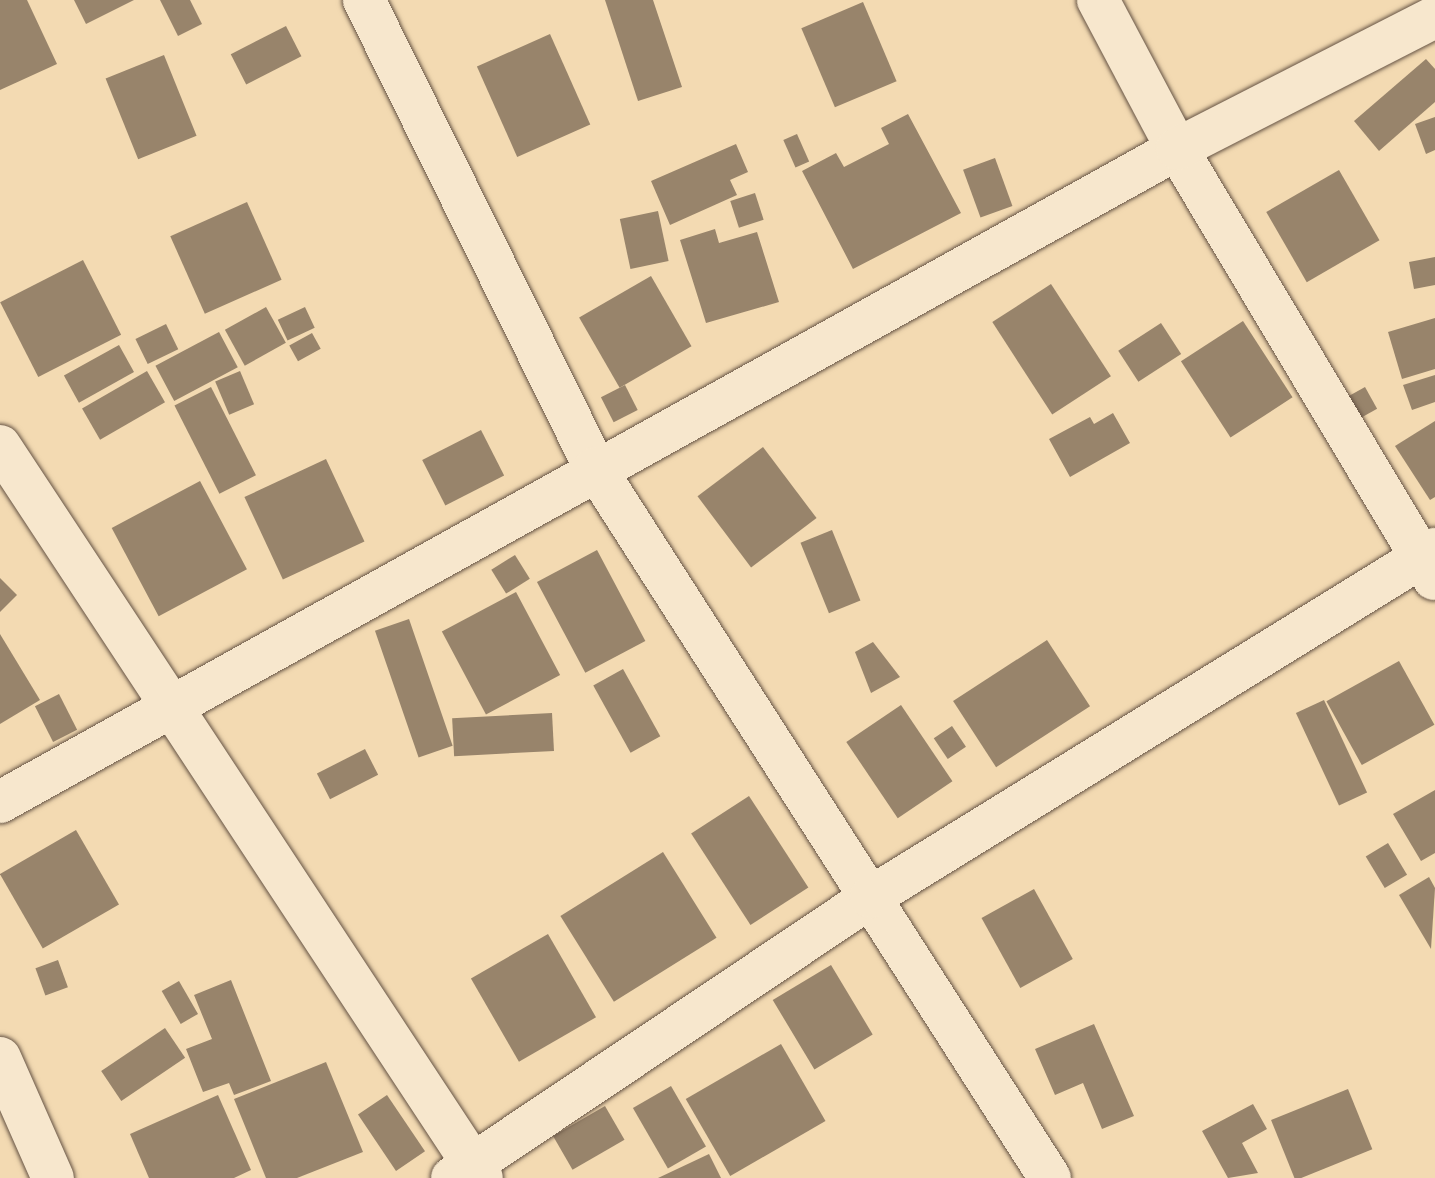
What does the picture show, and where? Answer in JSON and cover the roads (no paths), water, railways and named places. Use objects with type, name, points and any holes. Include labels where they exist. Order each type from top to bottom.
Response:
[{"type":"street","points":[[364,0],[595,468],[1050,1178]]},
{"type":"street","points":[[0,446],[470,1175],[871,898],[1430,562],[1176,149],[1098,0]]},
{"type":"street","points":[[0,802],[595,468],[1176,149],[1435,17]]},
{"type":"street","points":[[0,1058],[52,1178]]}]
